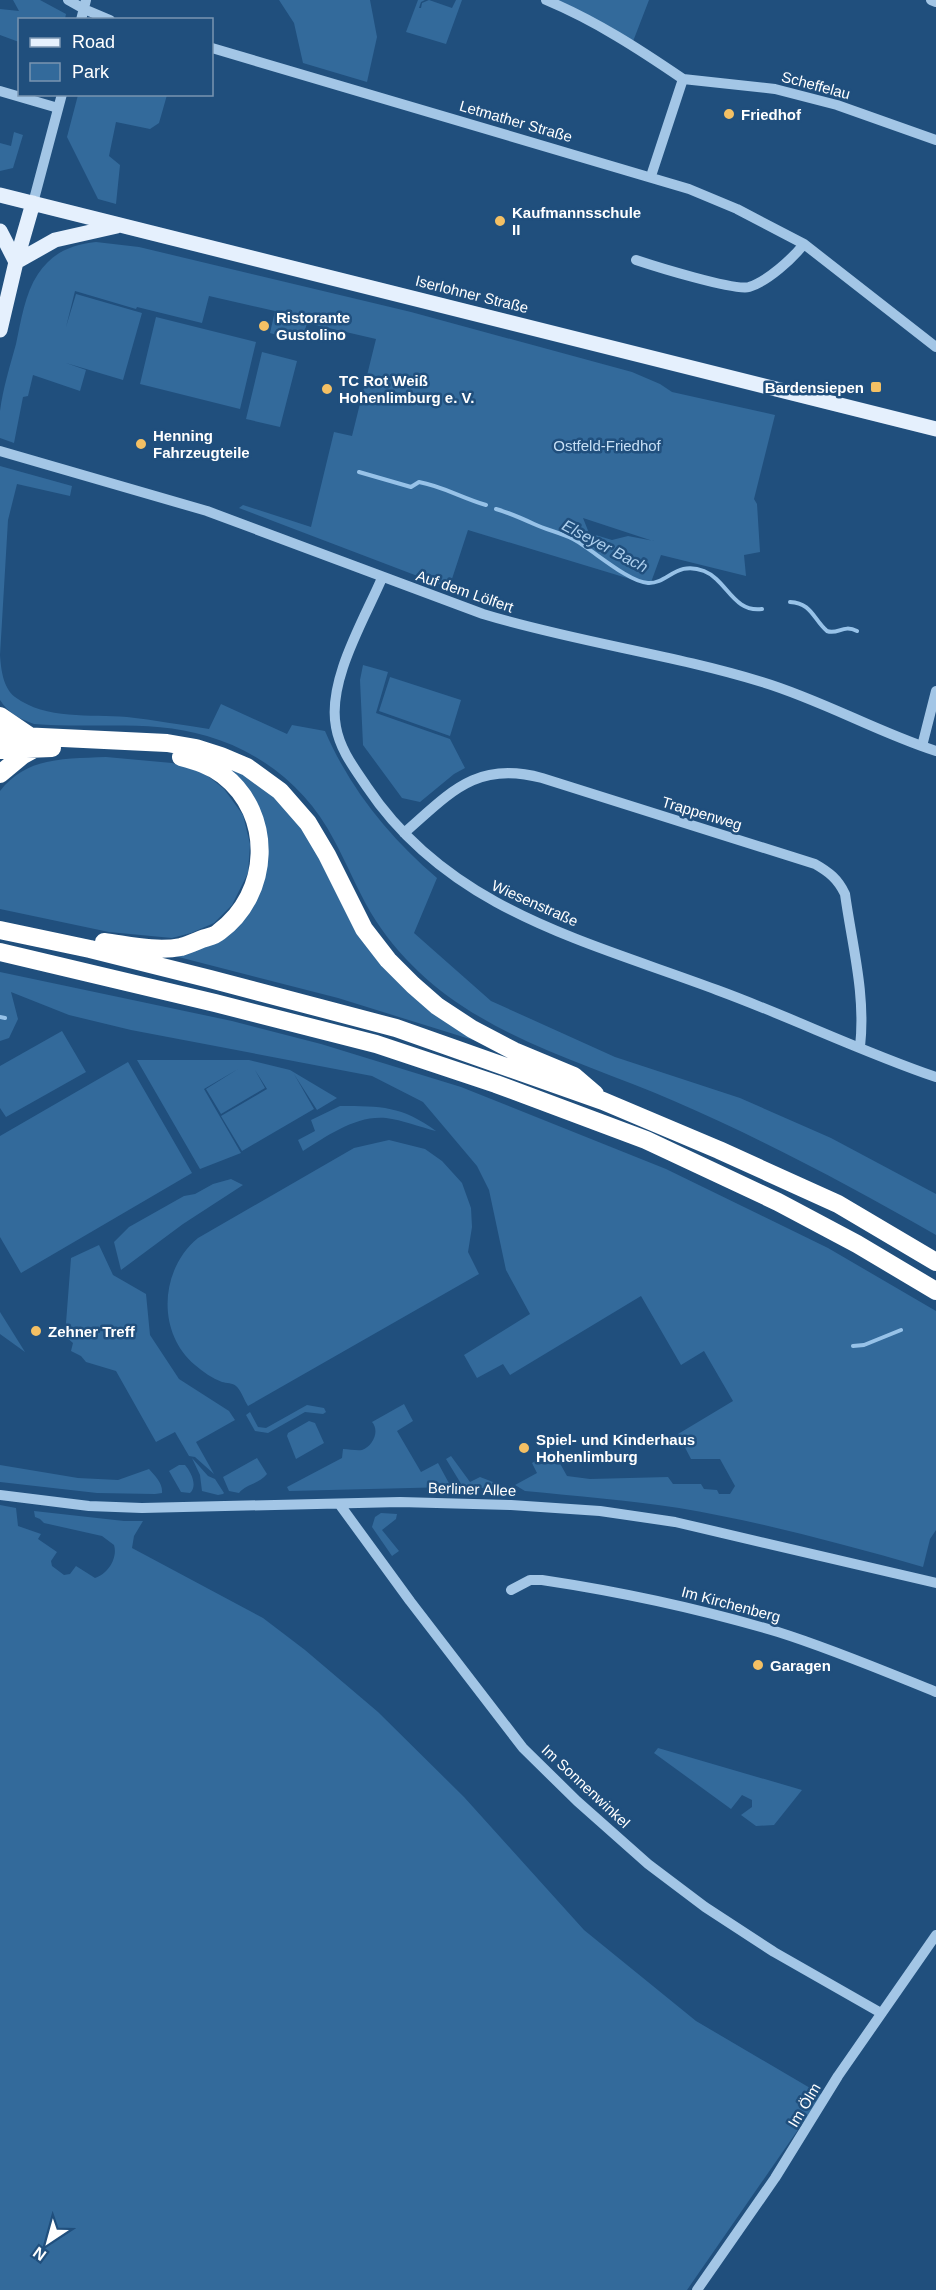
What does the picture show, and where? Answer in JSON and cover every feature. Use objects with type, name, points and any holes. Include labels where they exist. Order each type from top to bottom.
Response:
[{"type":"highway","points":[[0,716],[32,742]]},
{"type":"highway","points":[[0,735],[32,742],[172,754],[203,763],[223,775],[238,790],[252,810],[260,839],[258,878],[243,907],[218,933],[180,947],[143,948],[4,931]]},
{"type":"highway","points":[[0,774],[23,755],[32,742]]},
{"type":"highway","points":[[0,750],[32,742],[167,743],[196,748],[247,767],[280,791],[308,823],[327,855],[364,929],[388,960],[413,985],[437,1006],[472,1029],[514,1051],[574,1076],[603,1101]]},
{"type":"highway","points":[[4,931],[177,971],[396,1028],[603,1101],[838,1204],[936,1262]]},
{"type":"highway","points":[[0,952],[376,1044],[496,1084],[646,1140],[778,1202],[857,1244],[936,1291]]},
{"type":"main road","name":"Iserlohner Straße","points":[[0,195],[936,429]]},
{"type":"main road","points":[[0,330],[33,203]]},
{"type":"main road","points":[[16,262],[55,240],[122,225]]},
{"type":"main road","points":[[0,231],[16,262]]},
{"type":"street","points":[[69,0],[84,10],[105,18]]},
{"type":"street","name":"Scheffelau","points":[[546,0],[580,14],[622,38],[683,79],[775,89],[837,105],[936,140]]},
{"type":"street","points":[[931,0],[936,2]]},
{"type":"street","name":"Letmather Straße","points":[[213,48],[651,176],[737,209],[804,244],[936,347]]},
{"type":"street","points":[[651,176],[683,79]]},
{"type":"street","points":[[0,91],[58,108]]},
{"type":"street","points":[[33,203],[61,96]]},
{"type":"street","points":[[636,260],[662,269],[742,288],[756,284],[788,262],[804,244]]},
{"type":"street","name":"Auf dem Lölfert","points":[[0,451],[207,511],[483,614],[530,628],[706,667],[765,683],[936,751]]},
{"type":"street","name":"Wiesenstraße","points":[[382,578],[337,686],[334,709],[336,728],[349,760],[372,795],[423,852],[456,879],[501,906],[555,930],[717,990],[936,1077]]},
{"type":"street","points":[[922,746],[936,691]]},
{"type":"street","name":"Trappenweg","points":[[404,833],[456,788],[479,777],[509,772],[525,773],[815,864],[829,872],[840,883],[845,894],[861,989],[860,1047]]},
{"type":"street","name":"Berliner Allee","points":[[0,1494],[88,1506],[142,1508],[462,1503],[600,1511],[675,1522],[936,1583]]},
{"type":"street","name":"Im Sonnenwinkel","points":[[340,1505],[523,1748],[577,1801],[648,1864],[705,1906],[774,1952],[881,2013]]},
{"type":"street","name":"Im Kirchenberg","points":[[511,1590],[530,1580],[542,1580],[629,1594],[697,1609],[780,1633],[936,1692]]},
{"type":"street","name":"Im Ölm","points":[[697,2290],[775,2178],[838,2076],[936,1935]]},
{"type":"green space","points":[[13,0],[40,0],[66,14],[65,18],[18,18],[18,42],[0,35],[0,9],[19,11]]},
{"type":"green space","points":[[279,0],[370,0],[377,37],[367,82],[303,63],[294,23]]},
{"type":"green space","points":[[418,0],[425,0],[421,2],[419,8],[422,3],[429,0],[452,8],[456,0],[462,0],[446,44],[406,32]]},
{"type":"green space","points":[[547,0],[649,0],[632,44]]},
{"type":"green space","points":[[78,96],[167,96],[159,123],[150,129],[116,122],[109,156],[120,165],[116,204],[98,199],[67,137]]},
{"type":"green space","points":[[14,132],[23,135],[13,168],[0,171],[0,143],[11,146]]},
{"type":"green space","name":"Ostfeld-Friedhof","points":[[96,242],[139,247],[411,312],[632,372],[672,392],[775,415],[754,499],[757,504],[760,552],[744,555],[746,576],[661,555],[650,585],[468,530],[449,588],[239,508],[243,505],[311,527],[334,432],[352,436],[376,339],[307,323],[302,342],[270,333],[275,311],[209,296],[202,323],[137,307],[136,309],[75,291],[66,327],[76,294],[142,313],[123,380],[66,363],[86,370],[80,391],[33,375],[28,396],[23,397],[14,443],[0,438],[0,411],[3,394],[30,290],[44,266],[56,255],[71,248]],"holes":[[[583,518],[652,541],[628,536],[612,540],[589,533]]]},
{"type":"green space","points":[[156,317],[256,342],[240,409],[140,384]]},
{"type":"green space","points":[[262,352],[297,361],[280,427],[246,419]]},
{"type":"green space","points":[[0,466],[72,486],[70,496],[17,484],[8,520],[0,655]]},
{"type":"green space","points":[[0,655],[3,678],[11,693],[27,704],[54,713],[127,717],[209,729],[221,704],[287,734],[292,725],[325,731],[346,773],[373,811],[403,846],[437,878],[414,933],[491,1001],[615,1057],[740,1098],[831,1138],[936,1194],[936,1235],[839,1181],[741,1132],[674,1101],[527,1041],[480,1017],[433,984],[393,944],[371,913],[339,849],[311,804],[297,789],[264,762],[227,743],[186,731],[143,726],[34,724],[24,720],[11,712],[0,700]]},
{"type":"green space","points":[[363,665],[388,672],[376,713],[450,739],[465,768],[454,774],[420,802],[402,798],[363,745],[360,680]]},
{"type":"green space","points":[[390,677],[461,700],[450,736],[379,711]]},
{"type":"green space","points":[[106,757],[172,763],[203,772],[224,789],[243,815],[250,844],[248,873],[232,905],[214,923],[172,938],[109,932],[0,909],[0,791],[22,771],[35,765],[62,759]]},
{"type":"green space","points":[[207,759],[256,779],[301,823],[351,917],[489,1045],[338,998],[163,953],[228,930],[264,839]]},
{"type":"green space","points":[[0,972],[232,1021],[321,1044],[461,1087],[666,1169],[828,1248],[936,1311],[936,1530],[930,1539],[923,1567],[741,1520],[679,1508],[525,1491],[515,1485],[537,1473],[532,1463],[553,1451],[567,1476],[590,1479],[668,1477],[673,1484],[701,1484],[704,1489],[717,1490],[719,1494],[730,1494],[735,1486],[720,1459],[691,1459],[678,1434],[733,1401],[704,1351],[681,1365],[641,1296],[510,1375],[503,1364],[477,1378],[464,1355],[530,1314],[506,1270],[489,1190],[477,1166],[423,1102],[372,1076],[131,1030],[69,1015],[11,992],[18,1019],[9,1038],[0,1041]]},
{"type":"green space","points":[[62,1031],[86,1072],[6,1117],[0,1108],[0,1066]]},
{"type":"green space","points":[[137,1060],[249,1060],[290,1070],[337,1098],[317,1110],[294,1074],[314,1109],[242,1151],[221,1116],[267,1089],[255,1070],[265,1088],[221,1114],[206,1089],[238,1069],[204,1089],[241,1153],[200,1169]]},
{"type":"green space","points":[[128,1062],[192,1173],[21,1273],[0,1237],[0,1136]]},
{"type":"green space","points":[[340,1106],[391,1109],[412,1117],[436,1131],[392,1119],[375,1118],[342,1128],[303,1151],[298,1140],[315,1131],[311,1120]]},
{"type":"green space","points":[[389,1140],[425,1149],[442,1161],[462,1183],[471,1208],[472,1227],[468,1252],[479,1274],[248,1406],[236,1386],[215,1379],[195,1365],[182,1351],[174,1336],[169,1318],[168,1301],[170,1283],[176,1266],[185,1251],[198,1238],[354,1148]]},
{"type":"green space","points":[[231,1179],[243,1185],[183,1224],[121,1270],[114,1242],[129,1227],[184,1196],[195,1194],[213,1184]]},
{"type":"green space","points":[[99,1245],[113,1275],[146,1294],[150,1335],[179,1379],[229,1411],[235,1420],[196,1442],[214,1474],[195,1457],[189,1456],[175,1432],[156,1442],[116,1371],[86,1362],[81,1356],[71,1351],[73,1343],[65,1336],[71,1258]]},
{"type":"green space","points":[[0,1312],[25,1352],[0,1334]]},
{"type":"green space","points":[[404,1404],[413,1421],[397,1431],[421,1472],[438,1463],[451,1487],[289,1491],[287,1487],[342,1458],[343,1449],[362,1450],[366,1448],[372,1442],[375,1434],[372,1422]]},
{"type":"green space","points":[[307,1405],[324,1408],[326,1412],[323,1414],[305,1412],[268,1433],[255,1431],[246,1415],[250,1412],[258,1427],[266,1428]]},
{"type":"green space","points":[[309,1421],[315,1423],[324,1443],[296,1459],[287,1436],[288,1433]]},
{"type":"green space","points":[[451,1456],[470,1482],[480,1477],[501,1485],[503,1489],[463,1487],[446,1459]]},
{"type":"green space","points":[[192,1458],[208,1476],[215,1479],[223,1494],[202,1491],[200,1475]]},
{"type":"green space","points":[[257,1458],[267,1474],[239,1493],[229,1491],[223,1477]]},
{"type":"green space","points":[[0,1465],[78,1478],[118,1480],[149,1469],[160,1483],[162,1493],[97,1493],[0,1482]]},
{"type":"green space","points":[[179,1465],[185,1465],[191,1475],[194,1483],[190,1493],[181,1492],[169,1471]]},
{"type":"green space","points":[[0,1505],[16,1508],[18,1526],[41,1534],[38,1539],[57,1552],[51,1561],[52,1566],[64,1575],[70,1574],[76,1566],[95,1578],[100,1576],[111,1565],[115,1555],[114,1545],[102,1536],[44,1523],[35,1517],[34,1511],[143,1521],[134,1536],[132,1548],[263,1618],[305,1650],[378,1712],[464,1797],[584,1930],[696,2021],[822,2095],[687,2290],[0,2290]]},
{"type":"green space","points":[[381,1513],[397,1514],[396,1519],[382,1530],[399,1551],[392,1556],[372,1527],[375,1517]]},
{"type":"green space","points":[[658,1748],[802,1790],[774,1825],[756,1826],[741,1815],[752,1807],[752,1800],[742,1795],[731,1809],[654,1753]]},
{"type":"waterway","name":"Elseyer Bach","points":[[359,472],[411,487],[419,482],[427,484],[486,505]]},
{"type":"waterway","name":"Elseyer Bach","points":[[496,509],[573,539],[620,571],[640,581],[655,582],[679,570],[694,568],[712,575],[744,606],[762,609]]},
{"type":"waterway","name":"Elseyer Bach","points":[[790,602],[808,608],[827,631],[834,632],[844,629],[857,631]]},
{"type":"waterway","points":[[0,1017],[5,1018]]},
{"type":"waterway","points":[[853,1346],[864,1345],[901,1330]]},
{"type":"place","name":"Friedhof","points":[[729,114]]},
{"type":"place","name":"Kaufmannsschule II","points":[[500,221]]},
{"type":"place","name":"Ristorante Gustolino","points":[[264,326]]},
{"type":"place","name":"Bardensiepen","points":[[876,387]]},
{"type":"place","name":"TC Rot Weiß Hohenlimburg e. V.","points":[[327,389]]},
{"type":"place","name":"Henning Fahrzeugteile","points":[[141,444]]},
{"type":"place","name":"Zehner Treff","points":[[36,1331]]},
{"type":"place","name":"Spiel- und Kinderhaus Hohenlimburg","points":[[524,1448]]},
{"type":"place","name":"Garagen","points":[[758,1665]]}]
